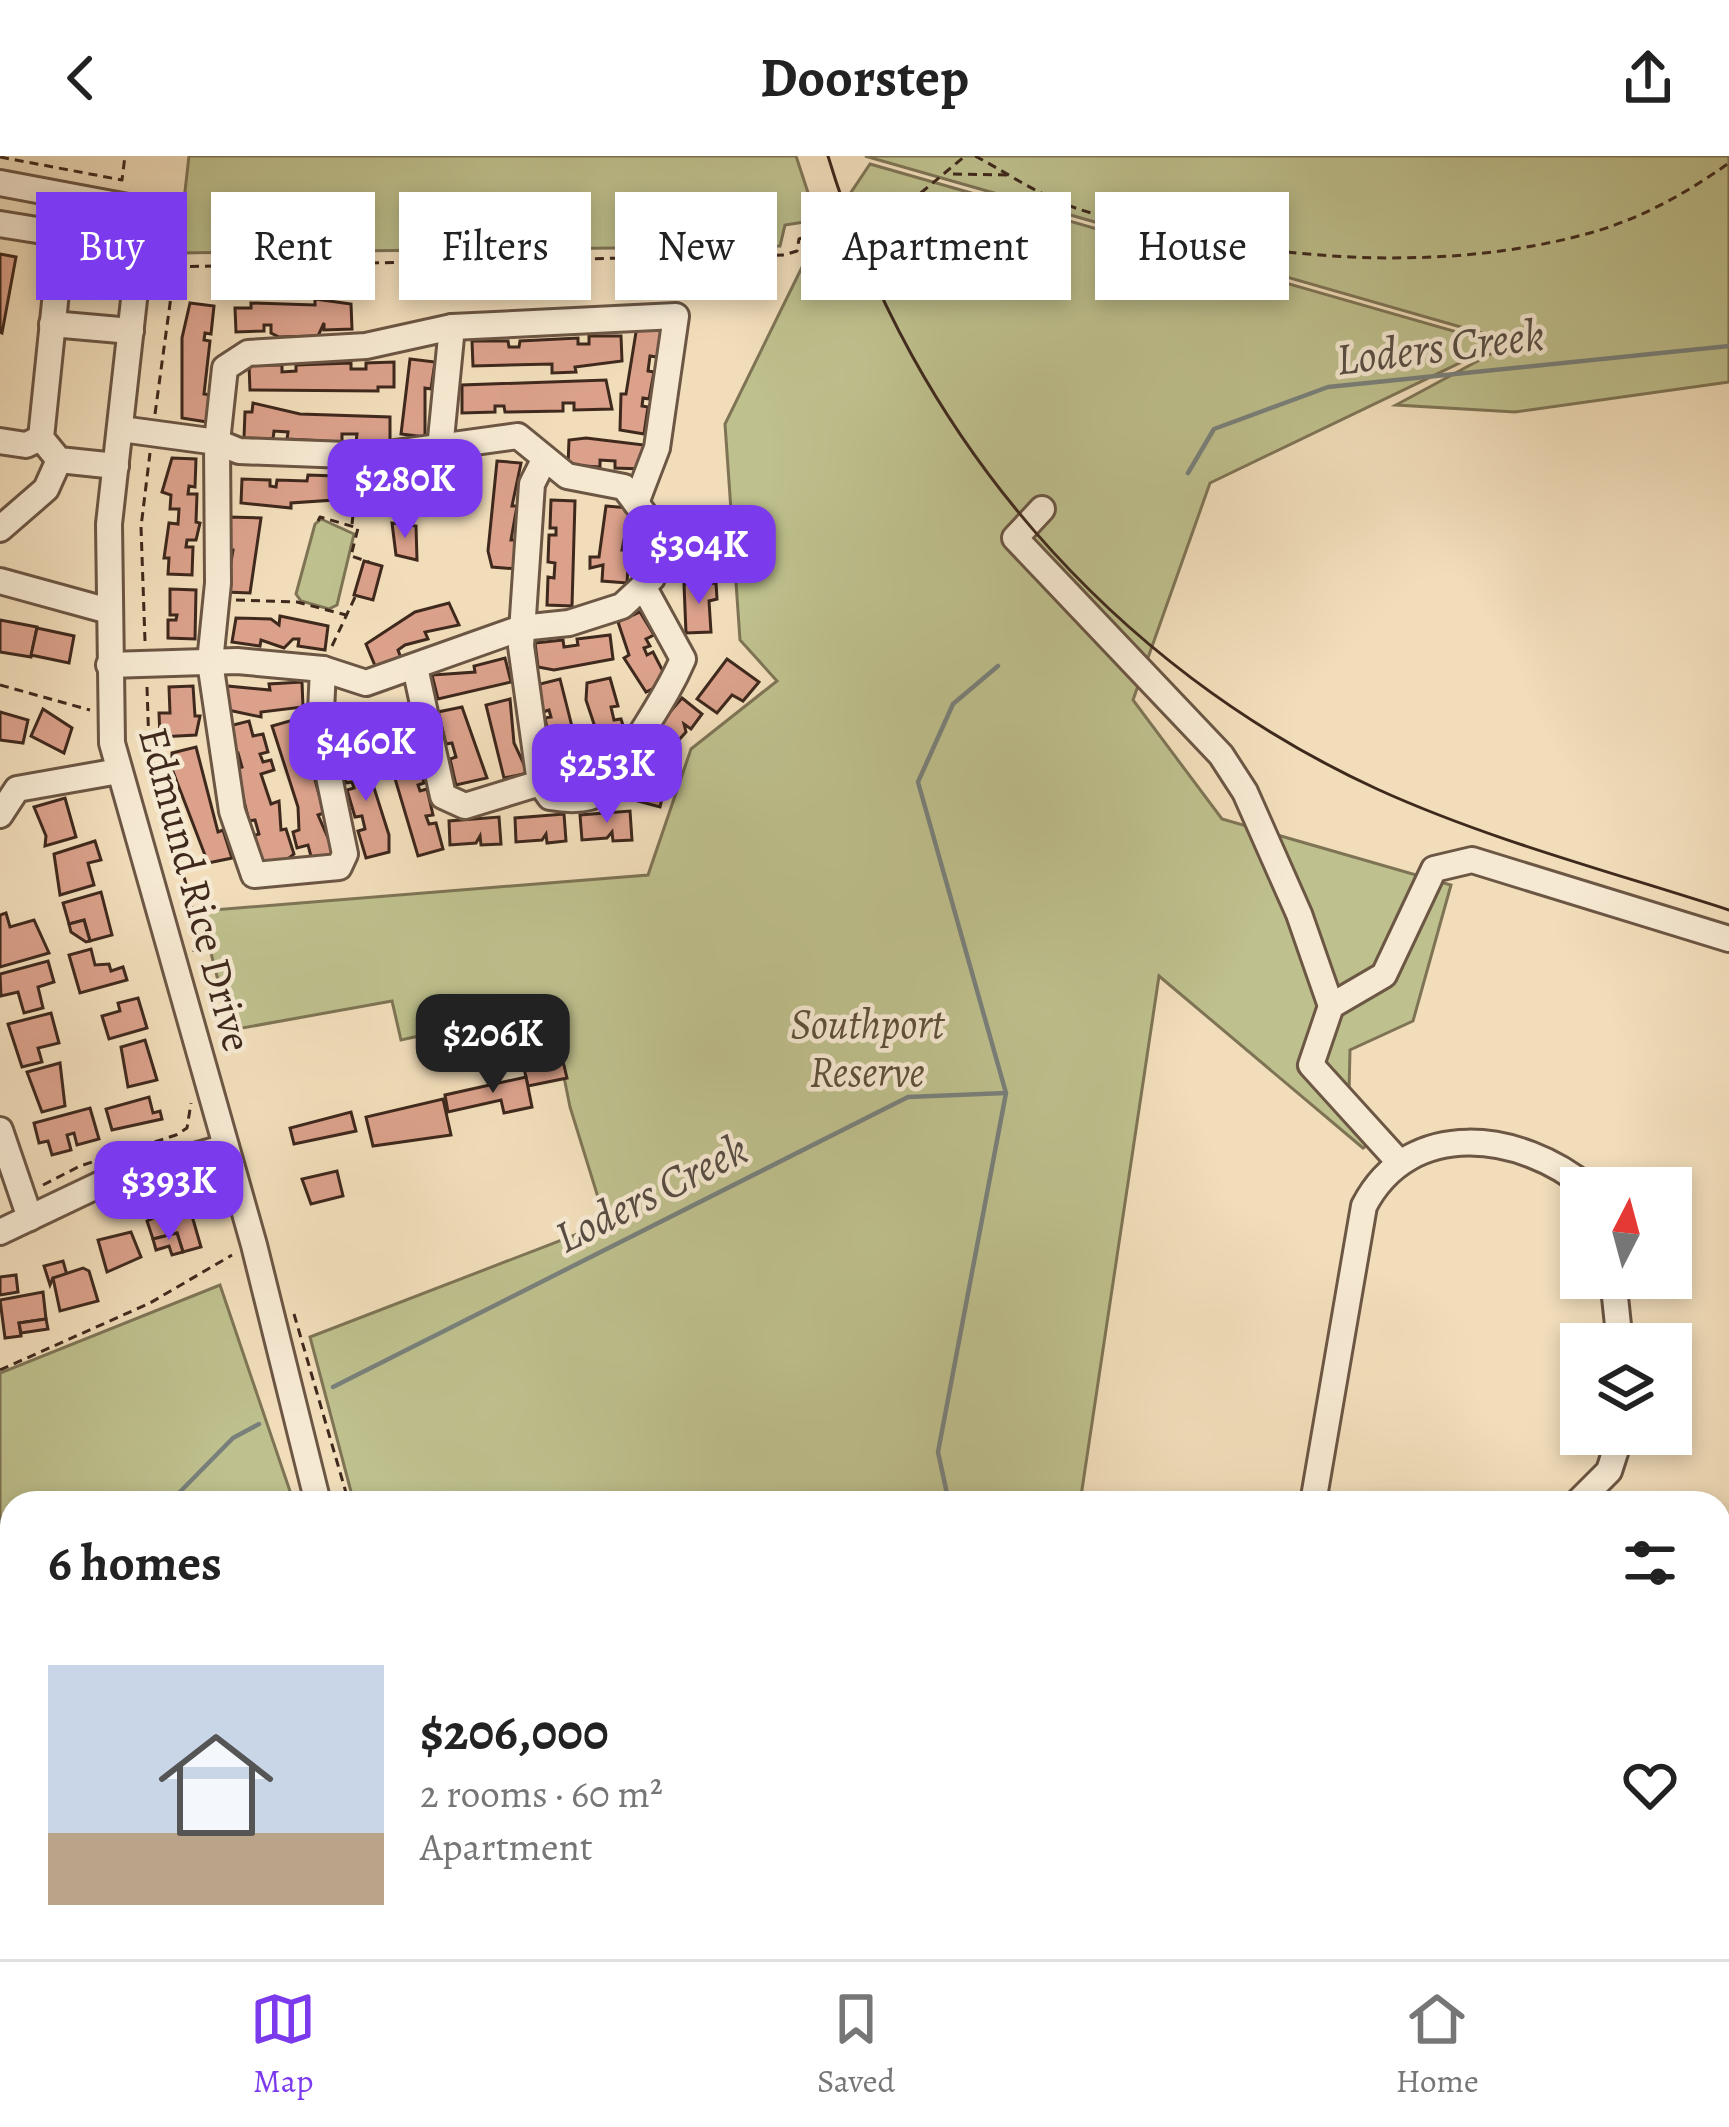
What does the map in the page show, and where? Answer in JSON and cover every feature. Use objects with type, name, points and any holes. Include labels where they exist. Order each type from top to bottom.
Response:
[{"type":"street","name":"Edmund Rice Drive","points":[[0,183],[144,210],[109,524],[109,665],[118,771],[226,1147],[315,1491]]},
{"type":"street","points":[[0,224],[62,234],[41,438],[59,460],[116,466]]},
{"type":"street","points":[[328,657],[320,733],[345,854],[339,867],[254,875],[232,812],[210,662],[217,599],[217,442],[226,368],[248,353],[366,346],[452,327],[676,316],[657,448],[636,503]]},
{"type":"street","points":[[52,324],[131,331]]},
{"type":"street","points":[[440,449],[452,327]]},
{"type":"street","points":[[109,665],[328,657],[366,683],[521,628],[568,623],[622,606],[652,578],[648,518],[624,487],[567,476],[544,460],[535,445],[518,436],[440,449],[351,456],[239,451],[217,442],[121,429]]},
{"type":"street","points":[[0,441],[26,446],[41,438]]},
{"type":"street","points":[[0,530],[46,489],[59,460]]},
{"type":"street","points":[[544,460],[532,484],[521,628],[540,783],[550,796],[571,800],[602,794],[625,772],[639,737],[667,697],[682,658],[644,586]]},
{"type":"street","points":[[1042,509],[1015,538],[1222,755],[1245,792],[1299,914],[1331,1006],[1311,1065],[1399,1162]]},
{"type":"street","points":[[0,581],[109,611]]},
{"type":"street","points":[[416,667],[443,796],[465,806],[540,783]]},
{"type":"street","points":[[0,815],[17,789],[118,771]]},
{"type":"street","points":[[1331,1006],[1384,975],[1396,958],[1426,882],[1434,869],[1451,863],[1472,860],[1538,878],[1729,939]]},
{"type":"street","points":[[0,1130],[30,1218]]},
{"type":"street","points":[[1315,1491],[1364,1207],[1399,1162],[1433,1145],[1466,1140],[1560,1168]]},
{"type":"street","points":[[0,1232],[105,1182],[226,1147]]},
{"type":"street","points":[[1589,1491],[1609,1471],[1614,1455]]},
{"type":"path","points":[[52,167],[54,156]]},
{"type":"path","points":[[0,157],[122,180],[125,156]]},
{"type":"path","points":[[187,267],[784,255],[796,251],[799,239],[922,192],[965,156]]},
{"type":"path","points":[[975,156],[1058,202],[1245,249],[1412,255],[1523,247],[1592,232],[1656,208],[1729,163]]},
{"type":"path","points":[[949,174],[1011,175]]},
{"type":"path","points":[[171,300],[141,526],[149,747],[197,925],[193,957]]},
{"type":"path","points":[[352,526],[357,480]]},
{"type":"path","points":[[318,521],[320,517],[358,528],[351,556],[369,562]]},
{"type":"path","points":[[328,657],[356,595]]},
{"type":"path","points":[[217,599],[297,602],[346,615]]},
{"type":"path","points":[[0,685],[90,710]]},
{"type":"path","points":[[160,1141],[187,1128],[188,1090]]},
{"type":"path","points":[[0,1370],[150,1303],[234,1254]]},
{"type":"path","points":[[290,1299],[346,1491]]},
{"type":"green space","points":[[189,156],[796,156],[808,192],[801,192],[801,222],[785,225],[777,246],[777,192],[615,192],[615,248],[591,248],[591,192],[399,192],[399,250],[375,251],[375,192],[211,192],[211,253],[187,253]]},
{"type":"green space","points":[[865,156],[1729,156],[1729,382],[1515,412],[1396,405],[1513,342],[1289,278],[1289,192],[1095,192],[1095,222],[1071,215],[1071,192],[990,192]]},
{"type":"green space","name":"Southport Reserve","points":[[870,164],[968,192],[851,192]]},
{"type":"green space","name":"Southport Reserve","points":[[1071,222],[1095,228],[1095,300],[1289,300],[1289,284],[1499,344],[1210,483],[1133,700],[1222,819],[1451,885],[1413,1021],[1350,1050],[1349,1092],[1386,1132],[1363,1148],[1159,976],[1082,1491],[351,1491],[310,1337],[606,1223],[570,1107],[550,1007],[401,1040],[392,1001],[231,1030],[200,911],[648,875],[691,749],[777,681],[740,640],[725,424],[801,269],[801,300],[1071,300]]},
{"type":"green space","points":[[321,519],[354,534],[337,605],[329,609],[301,601],[296,594],[315,524]]},
{"type":"green space","points":[[220,1285],[290,1491],[0,1491],[0,1373]]},
{"type":"building","points":[[0,254],[16,257],[2,333],[0,332]]},
{"type":"building","points":[[315,300],[351,304],[352,329],[324,330],[324,323],[318,336],[279,337],[271,333],[271,325],[264,325],[264,331],[236,332],[235,308],[251,308],[251,303],[315,305]]},
{"type":"building","points":[[190,303],[214,306],[211,334],[205,333],[204,340],[210,341],[204,394],[211,395],[207,422],[182,418],[182,338]]},
{"type":"building","points":[[637,326],[662,330],[657,357],[650,356],[648,371],[654,372],[649,399],[643,398],[642,406],[648,407],[644,434],[620,430],[621,394],[626,394]]},
{"type":"building","points":[[589,336],[621,336],[622,361],[552,373],[552,364],[473,366],[472,341],[508,341],[509,347],[519,347],[520,341],[578,338],[578,344],[589,344]]},
{"type":"building","points":[[410,359],[435,362],[431,389],[425,388],[425,437],[401,434]]},
{"type":"building","points":[[394,362],[394,387],[378,387],[378,391],[250,390],[249,365],[282,365],[282,372],[296,371],[296,365],[351,363],[351,369],[366,369],[366,363]]},
{"type":"building","points":[[606,380],[612,409],[574,410],[574,403],[563,403],[563,411],[505,412],[504,406],[495,406],[495,412],[462,413],[462,385]]},
{"type":"building","points":[[253,403],[300,414],[390,417],[390,443],[356,442],[357,434],[342,434],[342,442],[287,439],[288,432],[274,431],[273,439],[244,438],[245,412],[252,412]]},
{"type":"building","points":[[569,440],[644,445],[642,469],[615,468],[615,461],[600,460],[600,467],[568,465]]},
{"type":"building","points":[[172,458],[196,459],[195,487],[189,486],[188,494],[197,494],[196,522],[200,523],[196,540],[187,540],[186,547],[193,547],[192,575],[168,574],[169,558],[164,558],[169,523],[178,524],[179,509],[170,509],[171,495],[162,492]]},
{"type":"building","points":[[497,461],[521,463],[512,506],[517,506],[511,540],[518,540],[517,569],[492,567],[488,551]]},
{"type":"building","points":[[431,474],[459,475],[457,500],[400,506],[400,515],[381,515],[381,503],[365,502],[366,477],[393,478],[393,485],[400,486],[400,479],[431,480]]},
{"type":"building","points":[[308,475],[335,476],[334,500],[291,503],[291,508],[241,503],[242,479],[270,480],[270,486],[276,487],[277,480],[307,481]]},
{"type":"building","points":[[551,500],[575,501],[572,606],[547,605],[548,577],[554,578],[555,563],[548,562],[549,535],[556,535],[556,528],[550,528]]},
{"type":"building","points":[[606,506],[630,508],[622,550],[629,550],[627,583],[602,581],[603,565],[590,568],[590,557],[599,557]]},
{"type":"building","points":[[228,517],[261,518],[250,593],[226,592],[233,550],[227,549]]},
{"type":"building","points":[[392,523],[416,526],[417,560],[396,555]]},
{"type":"building","points":[[364,561],[382,566],[373,600],[354,595]]},
{"type":"building","points":[[716,583],[717,599],[709,601],[711,632],[686,633],[684,584]]},
{"type":"building","points":[[170,589],[196,590],[195,639],[168,638],[168,620],[176,620],[177,615],[170,615]]},
{"type":"building","points":[[449,603],[459,625],[425,632],[428,639],[405,645],[398,650],[401,658],[376,668],[366,644],[415,612]]},
{"type":"building","points":[[640,612],[654,635],[646,639],[650,646],[644,648],[647,655],[653,652],[668,681],[646,692],[624,658],[629,655],[618,622]]},
{"type":"building","points":[[280,616],[328,626],[325,650],[298,646],[299,639],[284,648],[261,640],[260,646],[232,642],[236,618],[271,619],[279,625]]},
{"type":"building","points":[[0,620],[37,627],[31,657],[0,652]]},
{"type":"building","points":[[37,628],[74,636],[69,663],[31,655]]},
{"type":"building","points":[[610,635],[613,659],[554,670],[538,667],[535,643],[563,640],[564,647],[578,645],[577,639]]},
{"type":"building","points":[[505,658],[511,682],[438,699],[432,675],[475,672],[474,666]]},
{"type":"building","points":[[727,659],[759,682],[743,701],[732,695],[717,713],[697,699]]},
{"type":"building","points":[[610,678],[618,706],[611,707],[614,720],[621,719],[631,751],[605,757],[586,700],[587,683]]},
{"type":"building","points":[[560,679],[586,782],[561,787],[555,760],[561,758],[558,744],[551,746],[545,718],[551,717],[549,710],[543,712],[536,685]]},
{"type":"building","points":[[302,682],[303,707],[261,712],[261,717],[228,710],[227,686],[270,690],[269,684]]},
{"type":"building","points":[[193,686],[195,716],[200,716],[196,735],[160,737],[159,713],[170,713],[169,687]]},
{"type":"building","points":[[682,698],[702,714],[691,729],[684,724],[686,732],[669,751],[650,735]]},
{"type":"building","points":[[510,699],[514,743],[528,773],[504,778],[486,705]]},
{"type":"building","points":[[462,707],[487,778],[456,785],[450,759],[456,757],[452,743],[446,744],[438,712]]},
{"type":"building","points":[[43,709],[72,728],[64,753],[31,736]]},
{"type":"building","points":[[0,712],[28,720],[23,743],[0,740]]},
{"type":"building","points":[[411,712],[412,740],[386,747],[386,741],[368,741],[354,747],[353,738],[337,738],[336,714],[364,713],[365,719],[379,719],[379,713]]},
{"type":"building","points":[[293,720],[295,728],[301,727],[309,753],[302,755],[304,762],[310,761],[324,813],[318,815],[335,854],[312,860],[308,845],[297,848],[293,832],[299,830],[298,807],[272,726]]},
{"type":"building","points":[[249,721],[253,736],[263,734],[268,752],[260,754],[263,762],[271,760],[274,770],[261,774],[271,804],[279,801],[281,830],[286,829],[294,854],[282,864],[261,862],[253,836],[259,834],[255,820],[249,821],[236,769],[242,767],[238,753],[232,754],[225,727]]},
{"type":"building","points":[[196,747],[218,832],[223,830],[232,858],[208,863],[172,769],[172,753]]},
{"type":"building","points":[[362,750],[389,835],[389,852],[366,858],[358,831],[365,829],[362,816],[355,817],[347,790],[354,788],[352,782],[346,783],[339,756]]},
{"type":"building","points":[[409,750],[411,757],[417,755],[424,783],[418,785],[420,791],[427,789],[433,815],[426,816],[429,824],[436,823],[443,849],[418,856],[388,755]]},
{"type":"building","points":[[645,753],[671,760],[660,807],[630,799]]},
{"type":"building","points":[[65,798],[76,837],[45,846],[46,836],[34,807]]},
{"type":"building","points":[[630,811],[632,840],[613,841],[612,832],[607,838],[582,840],[580,815]]},
{"type":"building","points":[[564,814],[566,841],[547,843],[546,834],[542,840],[516,842],[515,818]]},
{"type":"building","points":[[499,817],[501,844],[481,845],[480,836],[476,843],[450,845],[449,821]]},
{"type":"building","points":[[95,841],[101,860],[88,863],[94,885],[60,895],[54,854]]},
{"type":"building","points":[[101,892],[112,935],[90,941],[84,920],[69,924],[63,903]]},
{"type":"building","points":[[6,913],[10,927],[34,920],[49,953],[0,967],[0,915]]},
{"type":"building","points":[[84,920],[90,941],[86,942],[71,932],[69,924]]},
{"type":"building","points":[[91,949],[95,965],[109,964],[111,971],[123,967],[127,980],[80,993],[69,955]]},
{"type":"building","points":[[48,961],[54,982],[38,987],[43,1008],[24,1013],[18,992],[1,996],[0,974]]},
{"type":"building","points":[[138,998],[147,1028],[109,1039],[102,1016],[120,1011],[118,1003]]},
{"type":"building","points":[[550,1007],[567,1078],[528,1086],[512,1015]]},
{"type":"building","points":[[51,1013],[59,1043],[38,1048],[42,1062],[22,1067],[8,1024]]},
{"type":"building","points":[[145,1040],[157,1080],[128,1087],[121,1047]]},
{"type":"building","points":[[60,1063],[65,1106],[42,1112],[27,1072]]},
{"type":"building","points":[[526,1077],[532,1107],[504,1113],[501,1100],[448,1112],[445,1095]]},
{"type":"building","points":[[149,1097],[153,1113],[160,1111],[162,1119],[112,1130],[106,1109]]},
{"type":"building","points":[[443,1099],[451,1135],[373,1146],[366,1117]]},
{"type":"building","points":[[90,1108],[99,1139],[77,1145],[74,1133],[67,1135],[71,1150],[52,1155],[48,1141],[39,1143],[34,1123]]},
{"type":"building","points":[[351,1112],[356,1131],[294,1144],[290,1128]]},
{"type":"building","points":[[337,1171],[343,1196],[311,1204],[302,1179]]},
{"type":"building","points":[[188,1202],[201,1247],[183,1252],[177,1233],[153,1239],[147,1221]]},
{"type":"building","points":[[131,1232],[141,1257],[107,1272],[98,1240]]},
{"type":"building","points":[[177,1233],[183,1252],[172,1255],[169,1246],[156,1250],[153,1239]]},
{"type":"building","points":[[63,1261],[67,1275],[53,1278],[50,1285],[44,1266]]},
{"type":"building","points":[[83,1268],[89,1271],[98,1301],[60,1311],[53,1278]]},
{"type":"building","points":[[16,1275],[18,1292],[0,1295],[0,1277]]},
{"type":"building","points":[[43,1292],[46,1319],[19,1323],[21,1336],[5,1338],[0,1300]]},
{"type":"building","points":[[46,1319],[48,1329],[21,1333],[19,1323]]},
{"type":"waterway","name":"Loders Creek","points":[[1188,473],[1214,429],[1328,387],[1729,346]]},
{"type":"waterway","name":"Loders Creek","points":[[946,1491],[938,1452],[1006,1093],[918,782],[953,704],[998,666]]},
{"type":"waterway","name":"Loders Creek","points":[[333,1387],[908,1097],[1006,1093]]},
{"type":"waterway","name":"Loders Creek","points":[[181,1491],[233,1438],[259,1424]]},
{"type":"tram line","points":[[828,156],[865,258],[912,355],[969,447],[1035,531],[1109,609],[1191,678],[1281,738],[1377,789],[1507,840],[1729,910]]}]
